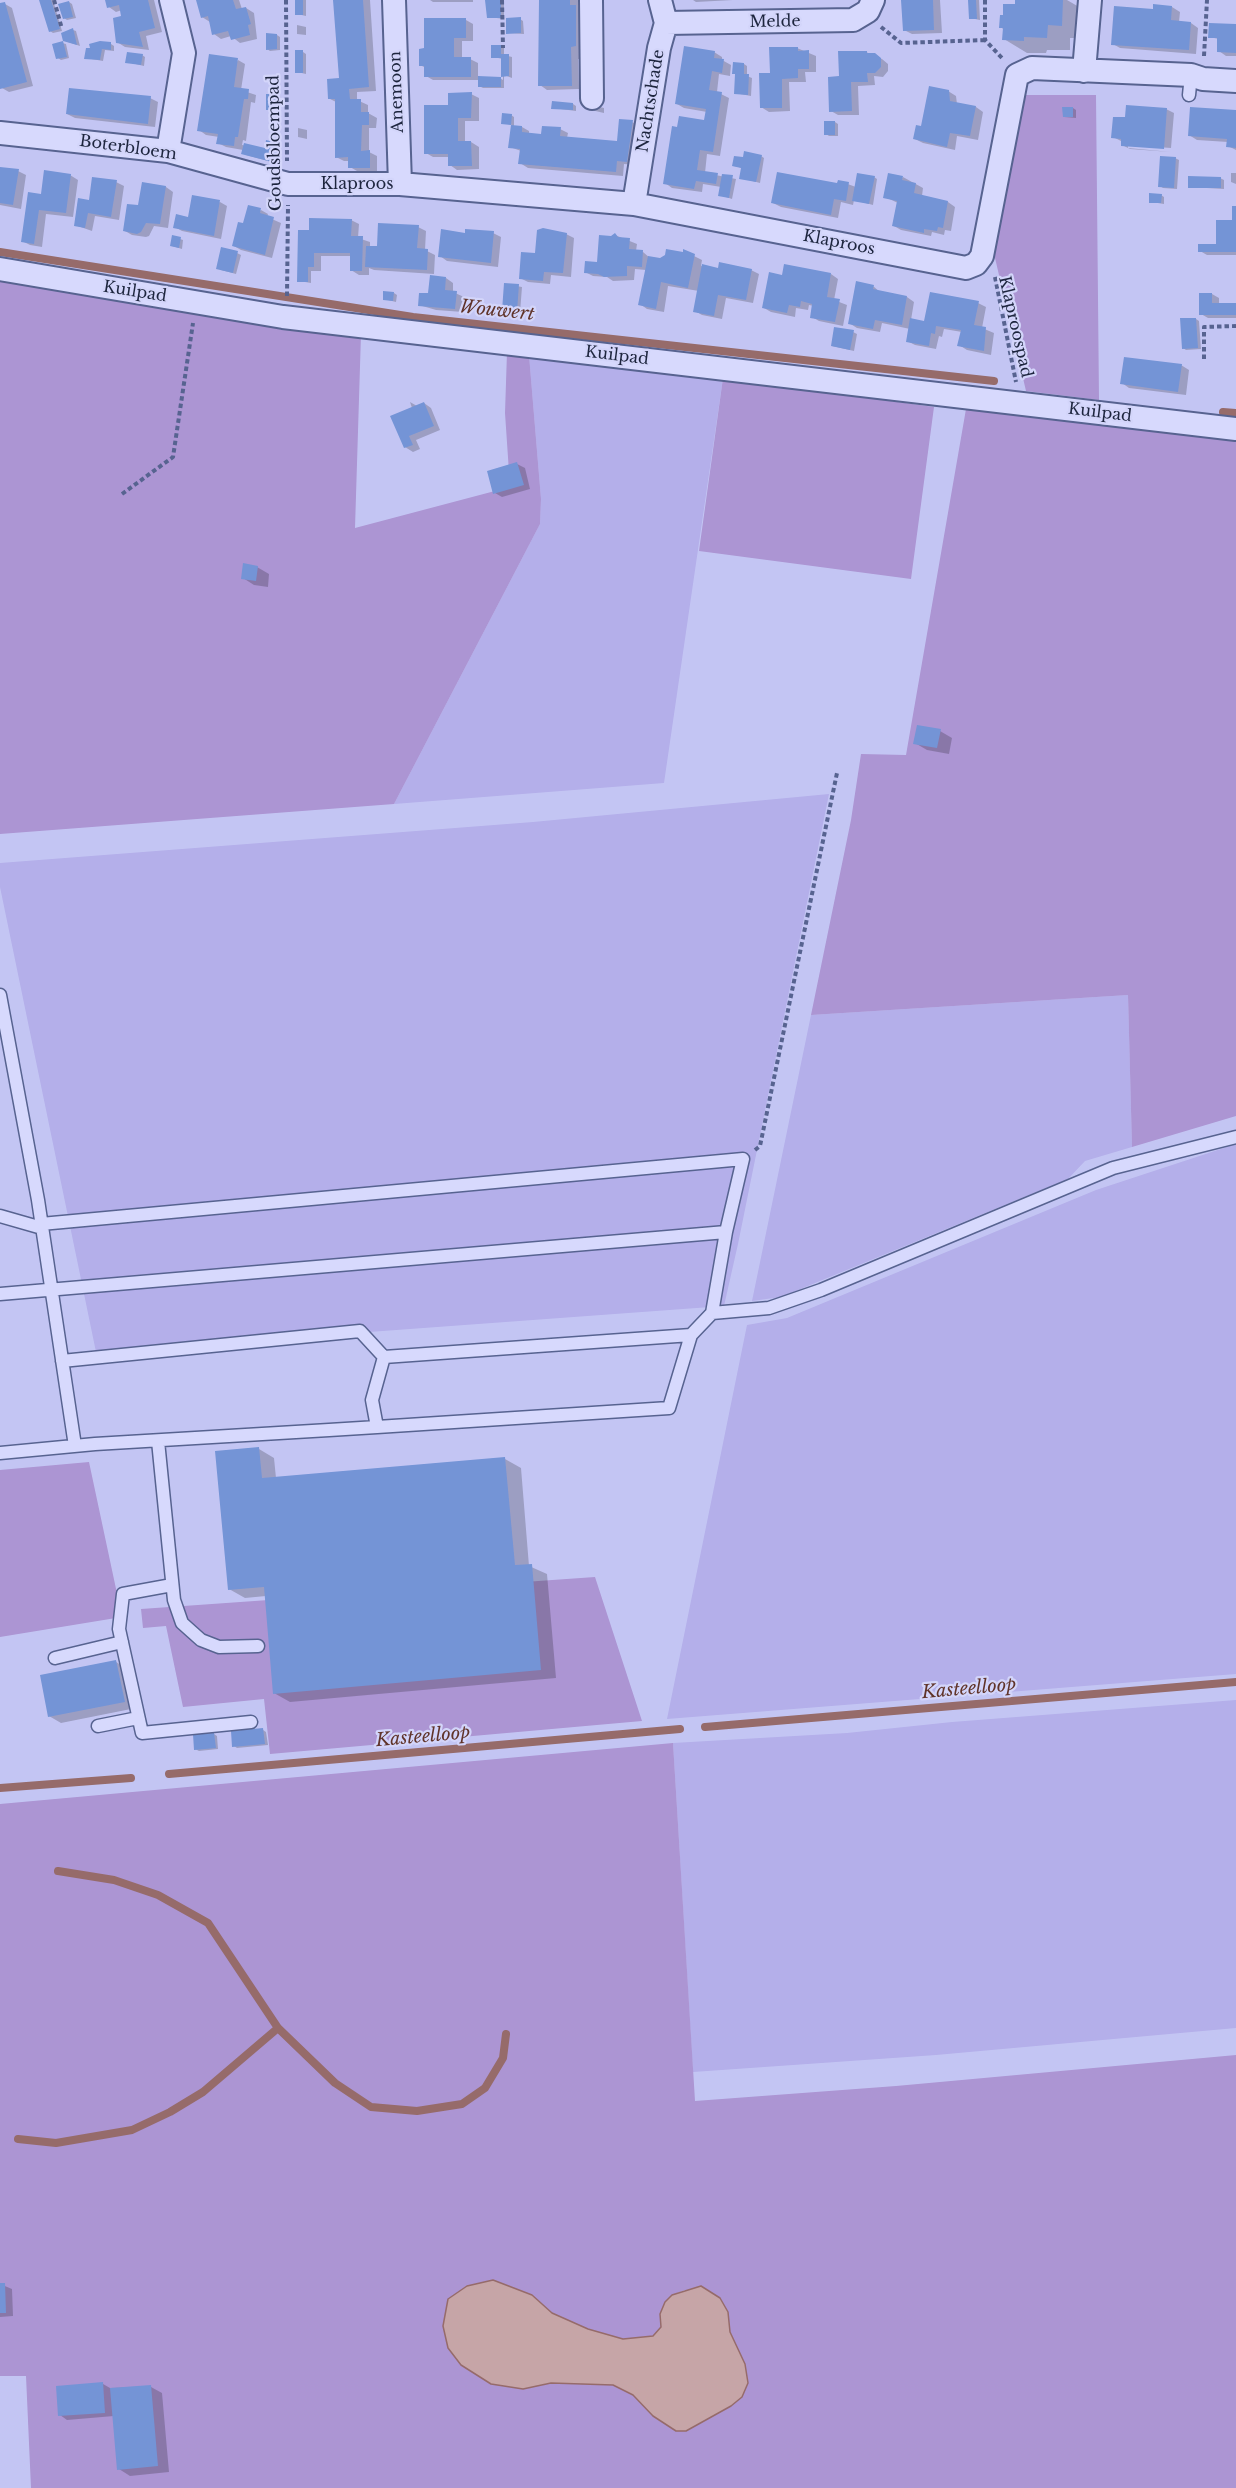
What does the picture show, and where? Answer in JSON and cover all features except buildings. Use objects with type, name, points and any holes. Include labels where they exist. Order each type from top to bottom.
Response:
[{"type":"street","points":[[168,151],[184,53],[171,0]]},
{"type":"street","name":"Anemoon","points":[[394,0],[400,184]]},
{"type":"street","points":[[591,0],[592,98]]},
{"type":"street","name":"Nachtschade","points":[[634,204],[659,48],[666,23],[660,0]]},
{"type":"street","points":[[1084,71],[1090,0]]},
{"type":"street","name":"Melde","points":[[666,23],[853,20],[871,6]]},
{"type":"street","points":[[975,264],[982,256],[1017,75],[1032,68],[1084,71],[1194,83],[1236,81]]},
{"type":"street","name":"Boterbloem","points":[[0,133],[168,151],[288,184]]},
{"type":"street","name":"Klaproos","points":[[288,184],[400,184],[634,204],[966,268],[975,264]]},
{"type":"street","name":"Kuilpad","points":[[0,269],[283,317],[1236,429]]},
{"type":"lane","points":[[0,994],[42,1226],[75,1446]]},
{"type":"lane","points":[[0,1071],[14,1070]]},
{"type":"lane","points":[[712,1313],[769,1308],[821,1290],[1113,1168],[1236,1137]]},
{"type":"lane","points":[[0,1216],[42,1226],[743,1159],[726,1232],[712,1313],[691,1335],[669,1408],[75,1446],[0,1453]]},
{"type":"lane","points":[[0,1294],[726,1232]]},
{"type":"lane","points":[[62,1361],[360,1331],[384,1357]]},
{"type":"lane","points":[[384,1357],[691,1335]]},
{"type":"lane","points":[[377,1427],[372,1400],[384,1357]]},
{"type":"lane","points":[[159,1441],[172,1585],[174,1600],[182,1623],[201,1640],[219,1647],[258,1646]]},
{"type":"lane","points":[[172,1585],[123,1594],[119,1629],[142,1733],[251,1722]]},
{"type":"lane","points":[[54,1658],[122,1642]]},
{"type":"lane","points":[[98,1726],[138,1718]]},
{"type":"path","points":[[54,0],[62,29]]},
{"type":"path","name":"Goudsbloempad","points":[[286,0],[289,286]]},
{"type":"path","points":[[502,0],[503,48]]},
{"type":"path","points":[[985,0],[985,40],[1017,75]]},
{"type":"path","points":[[1194,83],[1207,0]]},
{"type":"path","points":[[871,6],[886,32],[901,44],[985,40]]},
{"type":"path","name":"Klaproospad","points":[[975,264],[994,274],[1020,403]]},
{"type":"path","points":[[122,494],[173,456],[196,302]]},
{"type":"path","points":[[1204,358],[1204,327],[1236,326]]},
{"type":"path","points":[[743,1159],[760,1146],[837,773]]},
{"type":"shaded area","points":[[1025,95],[1096,95],[1099,400],[1026,391],[992,245]]},
{"type":"shaded area","points":[[0,280],[361,334],[355,528],[510,487],[505,413],[507,352],[529,355],[541,499],[540,524],[394,804],[0,834]]},
{"type":"shaded area","points":[[529,355],[723,378],[664,783],[394,804],[540,524],[541,499]]},
{"type":"shaded area","points":[[723,378],[934,407],[911,579],[699,551]]},
{"type":"shaded area","points":[[966,409],[1236,441],[1236,1116],[1132,1147],[1128,995],[811,1015],[851,820],[861,754],[906,755]]},
{"type":"shaded area","points":[[829,794],[724,1306],[96,1352],[0,887],[0,863],[533,822]]},
{"type":"shaded area","points":[[1128,995],[1132,1147],[1085,1161],[1068,1179],[781,1297],[752,1301],[811,1015]]},
{"type":"shaded area","points":[[1236,1144],[1236,1674],[667,1719],[747,1325],[787,1318],[1096,1190]]},
{"type":"shaded area","points":[[89,1462],[122,1617],[0,1637],[0,1470]]},
{"type":"shaded area","points":[[595,1577],[642,1721],[270,1754],[264,1699],[183,1707],[166,1626],[143,1628],[141,1609]]},
{"type":"shaded area","points":[[1236,1700],[1236,2028],[936,2055],[693,2072],[673,1743],[847,1733],[952,1722]]},
{"type":"shaded area","points":[[673,1743],[695,2101],[896,2086],[1236,2055],[1236,2488],[31,2488],[26,2376],[0,2376],[0,1804]],"holes":[[[467,2286],[532,2295],[552,2313],[588,2329],[623,2339],[653,2336],[662,2327],[660,2314],[665,2302],[672,2295],[685,2290],[728,2312],[730,2332],[734,2342],[731,2406],[686,2431],[676,2431],[653,2416],[633,2395],[614,2385],[551,2383],[523,2389],[443,2326],[448,2299]]]},
{"type":"shaded area","points":[[493,2280],[532,2295],[552,2313],[588,2329],[623,2339],[653,2336],[661,2327],[660,2314],[665,2302],[672,2295],[701,2286],[720,2298],[728,2312],[730,2332],[745,2364],[748,2383],[742,2397],[731,2406],[686,2431],[676,2431],[653,2416],[633,2395],[613,2385],[551,2383],[523,2389],[491,2384],[461,2365],[448,2348],[443,2326],[448,2299],[467,2286]]},
{"type":"waterway","name":"Wouwert","points":[[0,252],[413,317],[994,381]]},
{"type":"waterway","name":"Wouwert","points":[[1223,412],[1236,413]]},
{"type":"waterway","name":"Kasteelloop","points":[[705,1727],[1236,1682]]},
{"type":"waterway","name":"Kasteelloop","points":[[169,1774],[680,1729]]},
{"type":"waterway","name":"Kasteelloop","points":[[0,1788],[131,1778]]},
{"type":"waterway","points":[[58,1871],[114,1880],[158,1895],[208,1923],[278,2028],[335,2083],[371,2107],[417,2111],[462,2104],[485,2088],[503,2058],[506,2034]]},
{"type":"waterway","points":[[18,2139],[56,2143],[132,2130],[170,2112],[203,2092],[278,2028]]}]
